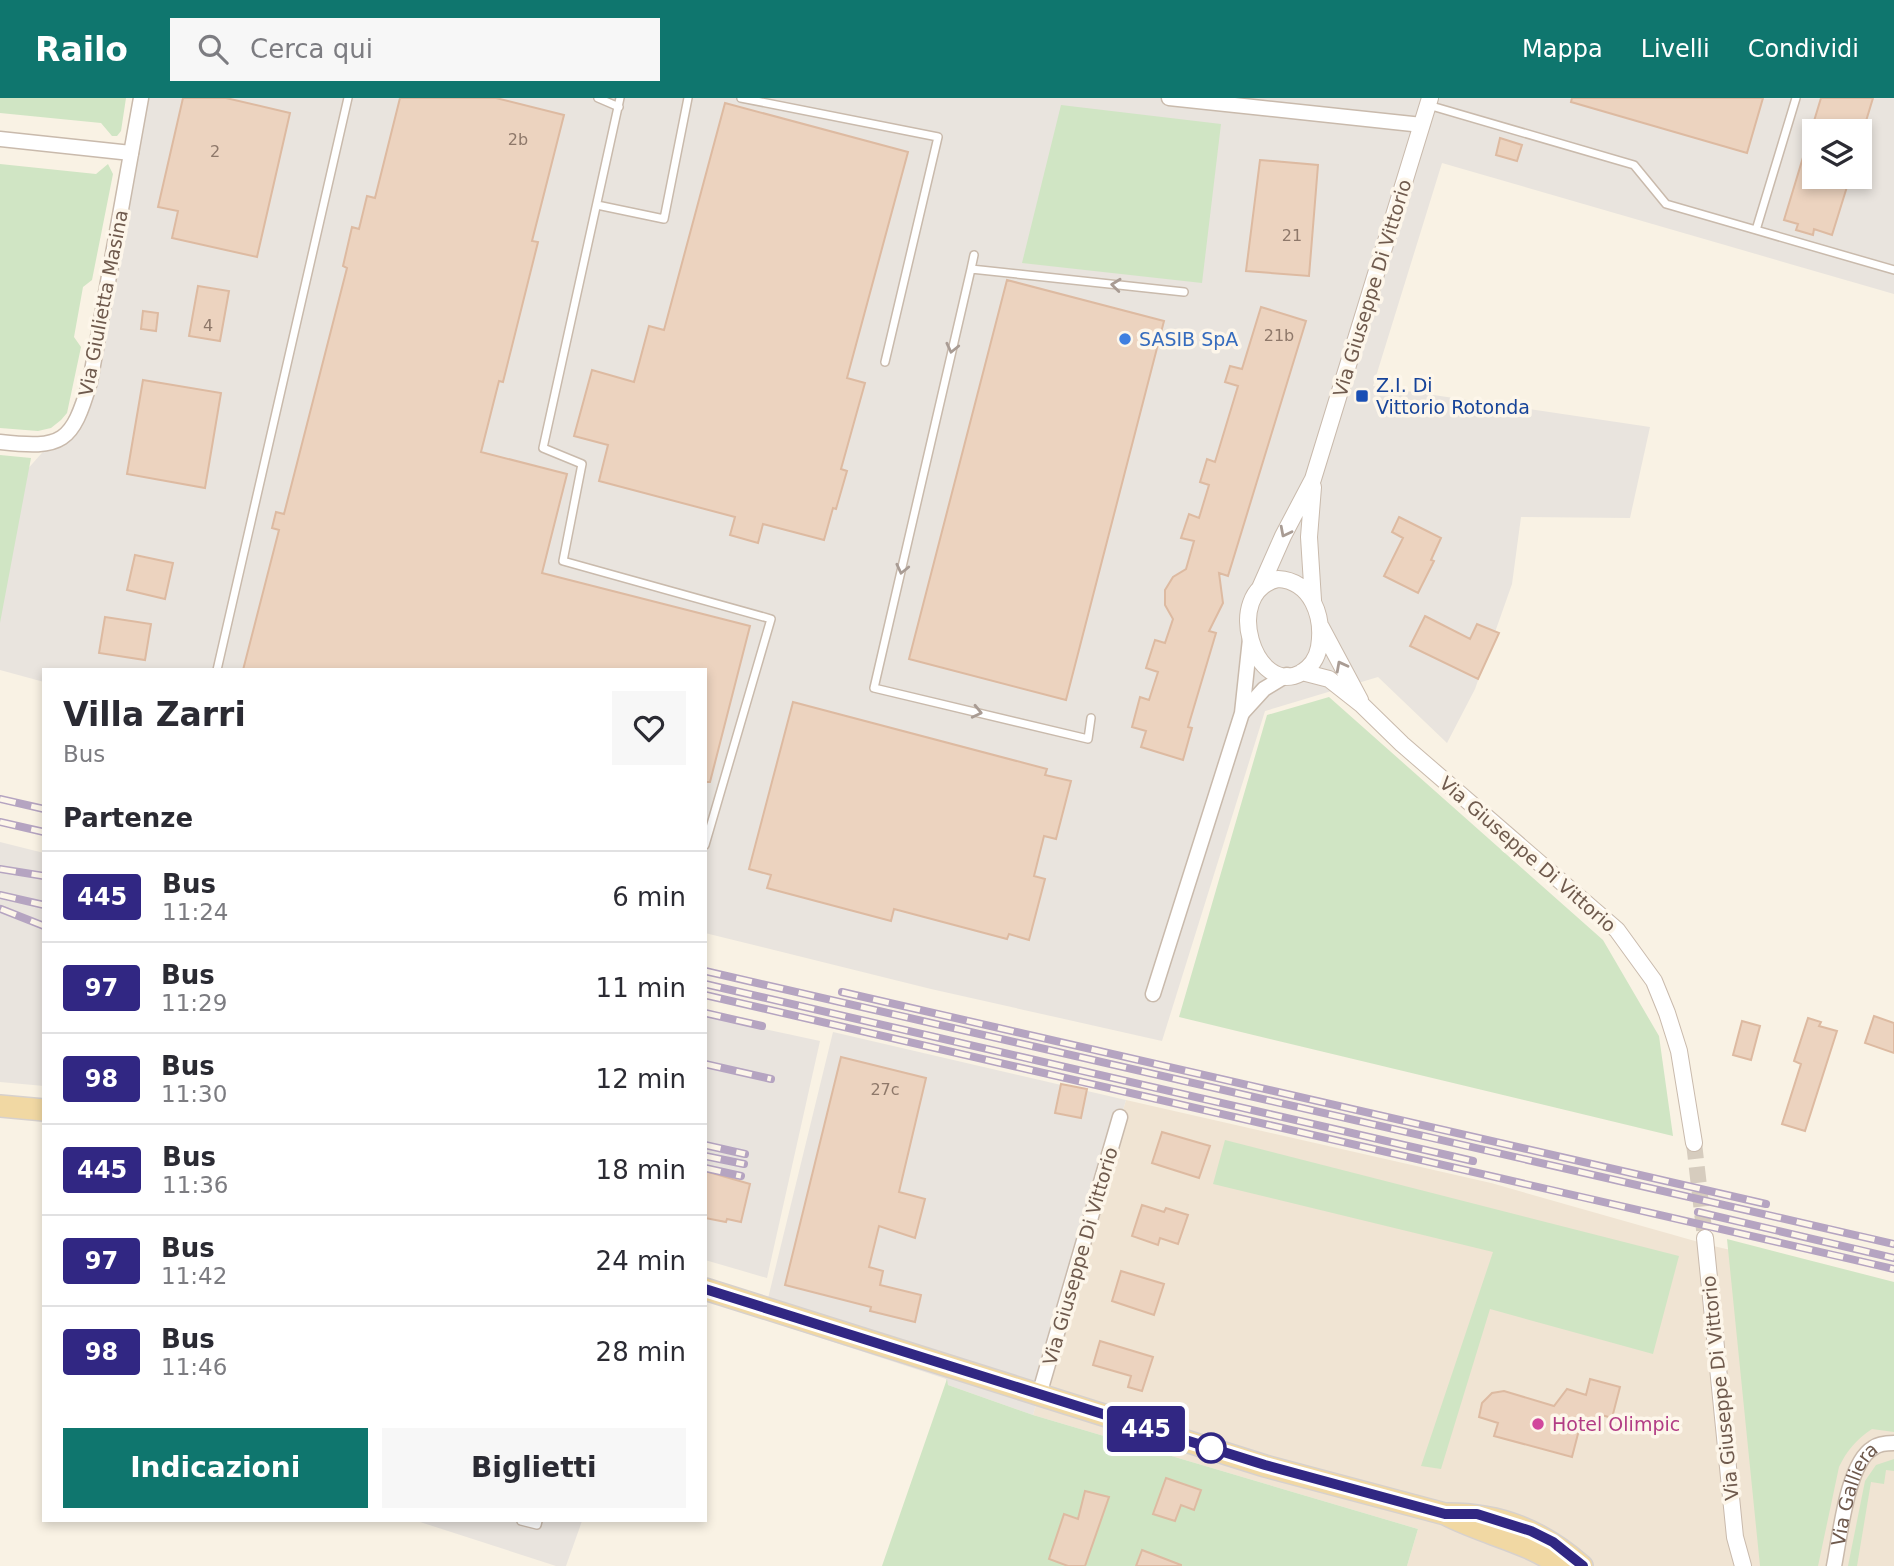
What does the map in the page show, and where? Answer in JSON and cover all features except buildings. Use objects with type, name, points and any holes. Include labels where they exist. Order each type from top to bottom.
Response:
[{"type":"main road","points":[[0,1106],[42,1110]]},
{"type":"main road","points":[[707,1290],[1265,1465],[1445,1514],[1472,1528],[1535,1550],[1561,1566]]},
{"type":"main road","points":[[1445,1514],[1477,1514],[1531,1531],[1553,1542],[1583,1566]]},
{"type":"street","name":"Via Giulietta Masina","points":[[0,442],[48,445],[69,434],[80,414],[90,382],[141,98]]},
{"type":"street","points":[[1169,98],[1422,125]]},
{"type":"street","name":"Via Giuseppe Di Vittorio","points":[[1153,994],[1242,713],[1248,680],[1251,602],[1313,478],[1429,102]]},
{"type":"street","points":[[0,139],[131,153]]},
{"type":"street","name":"Via Giuseppe Di Vittorio","points":[[1313,478],[1308,537],[1312,600],[1320,626],[1363,705]]},
{"type":"street","points":[[1260,588],[1270,581],[1286,580],[1299,584],[1312,600]]},
{"type":"street","name":"Via Giuseppe Di Vittorio","points":[[1242,713],[1273,681],[1295,674],[1317,655],[1320,626]]},
{"type":"street","name":"Via Giuseppe Di Vittorio","points":[[1250,639],[1266,668],[1277,674],[1329,679],[1363,705],[1402,744],[1617,930],[1654,981],[1667,1013],[1679,1051],[1693,1143]]},
{"type":"street","name":"Via Giuseppe Di Vittorio","points":[[1039,1395],[1120,1117]]},
{"type":"street","name":"Via Giuseppe Di Vittorio","points":[[1705,1238],[1735,1537],[1743,1566]]},
{"type":"street","name":"Via Galliera","points":[[1834,1566],[1857,1466],[1873,1447],[1894,1443]]},
{"type":"street","name":"Via Giuseppe Di Vittorio","points":[[1731,1566],[1735,1537]]},
{"type":"lane","points":[[217,668],[348,98]]},
{"type":"lane","points":[[598,98],[619,102],[543,449],[582,464],[563,561],[771,619],[707,838]]},
{"type":"lane","points":[[597,205],[664,219],[688,98]]},
{"type":"lane","points":[[741,98],[938,137],[885,362]]},
{"type":"lane","points":[[1756,230],[1796,98]]},
{"type":"lane","points":[[1429,102],[1634,165],[1666,204],[1894,270]]},
{"type":"lane","points":[[974,255],[874,688],[1088,738],[1091,719]]},
{"type":"lane","points":[[971,269],[1184,292]]},
{"type":"shaded area","points":[[134,98],[1894,98],[1894,294],[1442,163],[1373,386],[1650,427],[1630,518],[1521,517],[1512,584],[1475,689],[1447,743],[1378,677],[1265,711],[1162,1041],[931,989],[707,933],[707,668],[42,668],[42,681],[0,670],[0,620],[25,472],[64,428],[89,367]]},
{"type":"shaded area","points":[[0,842],[42,852],[42,1086],[0,1082]]},
{"type":"shaded area","points":[[707,1016],[820,1041],[767,1278],[707,1261]]},
{"type":"shaded area","points":[[833,1032],[1126,1100],[1033,1415],[948,1385],[946,1379],[763,1319]]},
{"type":"shaded area","points":[[1126,1100],[1491,1183],[1709,1245],[1894,1288],[1894,1566],[1407,1566],[1418,1529],[1033,1415]]},
{"type":"shaded area","points":[[420,1522],[582,1522],[566,1566],[556,1566]]},
{"type":"green space","points":[[0,98],[126,98],[121,131],[117,136],[112,136],[101,123],[0,113]]},
{"type":"green space","points":[[1061,105],[1221,124],[1202,283],[1022,263]]},
{"type":"green space","points":[[0,164],[96,174],[108,164],[113,174],[92,280],[83,287],[74,337],[81,347],[67,413],[51,428],[38,431],[0,428]]},
{"type":"green space","points":[[0,455],[31,458],[0,623]]},
{"type":"green space","points":[[1329,697],[1603,940],[1659,1036],[1673,1136],[1179,1017],[1267,715]]},
{"type":"green space","points":[[1225,1140],[1679,1256],[1653,1354],[1490,1309],[1441,1469],[1421,1466],[1493,1252],[1213,1184]]},
{"type":"green space","points":[[1727,1239],[1894,1282],[1894,1432],[1872,1429],[1853,1445],[1842,1461],[1818,1566],[1760,1566]]},
{"type":"green space","points":[[947,1379],[948,1385],[1033,1415],[1418,1529],[1407,1566],[882,1566]]},
{"type":"green space","points":[[1894,1459],[1894,1471],[1886,1470],[1884,1484],[1871,1482],[1857,1566],[1848,1566],[1865,1481],[1876,1465]]},
{"type":"tunnel","points":[[1694,1143],[1705,1238]]},
{"type":"railway","points":[[0,799],[42,809]]},
{"type":"railway","points":[[0,822],[42,832]]},
{"type":"railway","points":[[0,869],[42,876]]},
{"type":"railway","points":[[0,895],[42,905]]},
{"type":"railway","points":[[1,909],[42,925]]},
{"type":"railway","points":[[707,971],[1894,1244]]},
{"type":"railway","points":[[707,984],[1473,1161]]},
{"type":"railway","points":[[842,992],[1766,1204]]},
{"type":"railway","points":[[707,995],[1894,1269]]},
{"type":"railway","points":[[707,1013],[762,1026]]},
{"type":"railway","points":[[707,1064],[771,1079]]},
{"type":"railway","points":[[707,1145],[745,1154]]},
{"type":"railway","points":[[707,1156],[744,1164]]},
{"type":"railway","points":[[707,1168],[741,1176]]},
{"type":"railway","points":[[1698,1212],[1894,1258]]},
{"type":"bus line","name":"445","points":[[707,1290],[1265,1465],[1445,1514],[1477,1514],[1531,1531],[1553,1542],[1583,1566]]},
{"type":"place","name":"SASIB SpA","points":[[1125,339]]},
{"type":"place","name":"Z.I. Di Vittorio Rotonda","points":[[1362,396]]},
{"type":"place","name":"Hotel Olimpic","points":[[1538,1424]]}]
